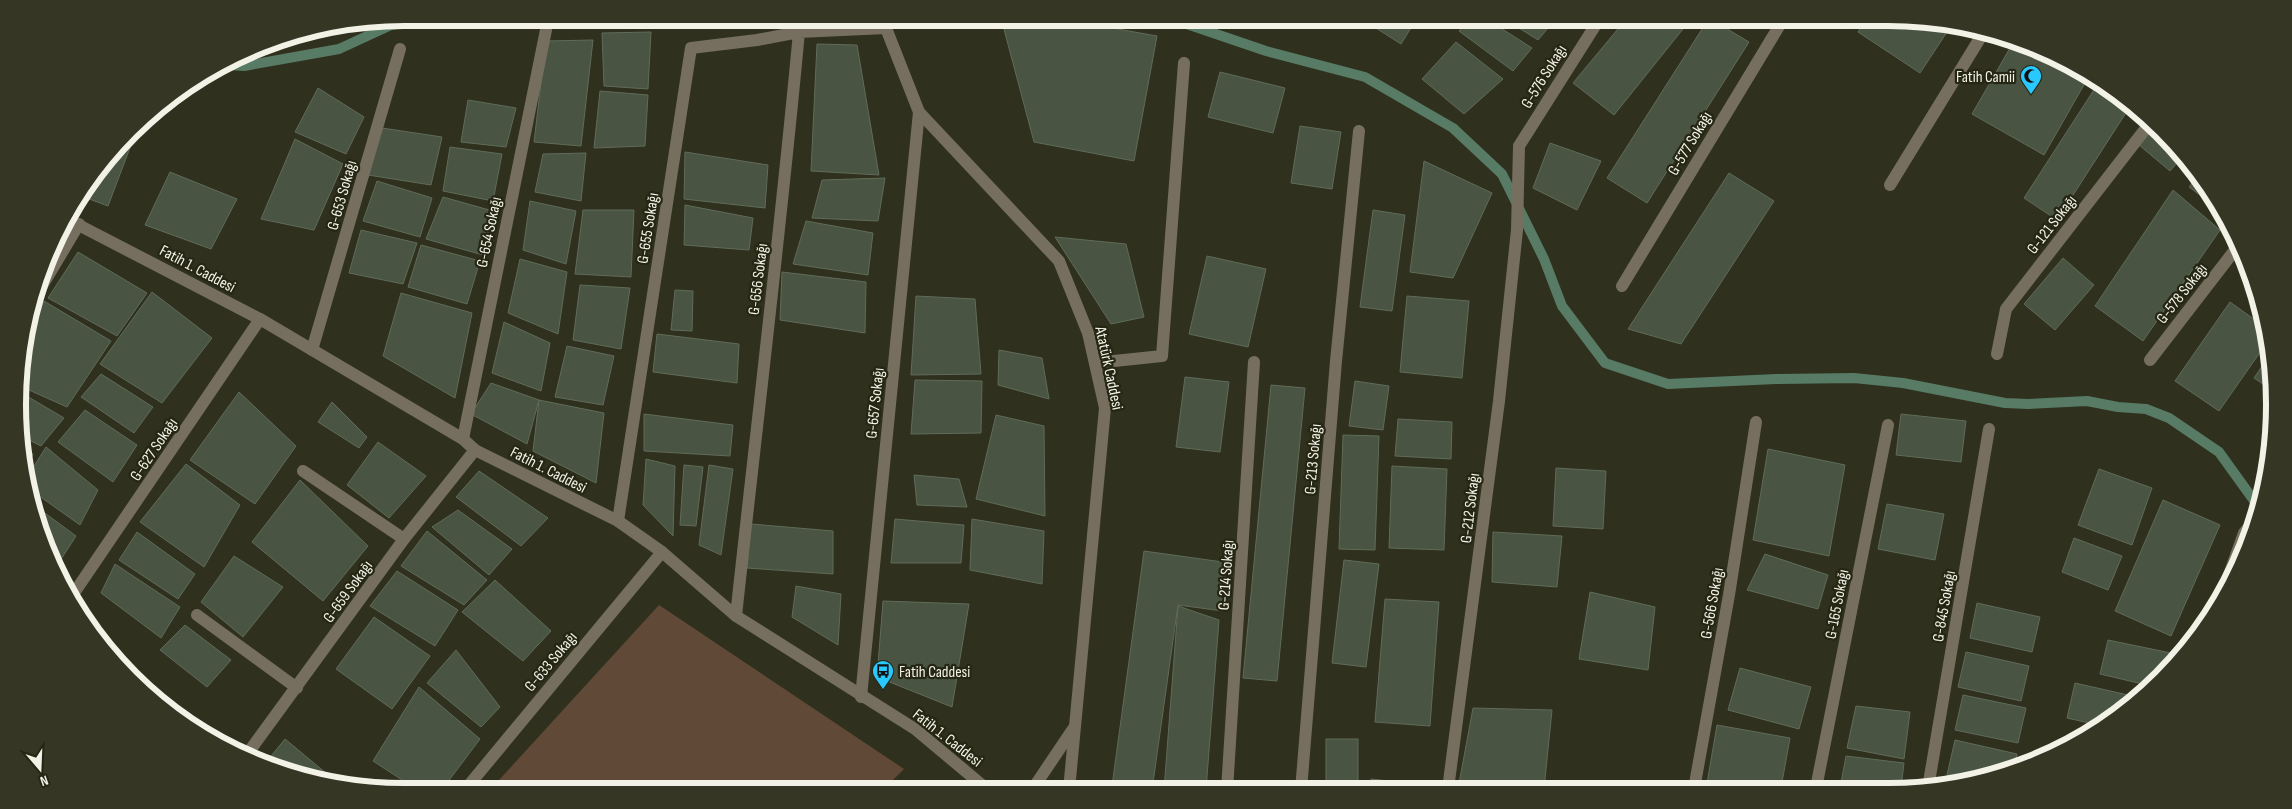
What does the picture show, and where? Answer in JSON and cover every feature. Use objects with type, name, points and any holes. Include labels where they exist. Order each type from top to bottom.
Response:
[{"type":"street","points":[[799,32],[850,26]]},
{"type":"street","name":"Atatürk Caddesi","points":[[886,26],[919,112],[1059,261],[1088,333],[1105,408],[1070,783]]},
{"type":"street","name":"G-576 Sokağı","points":[[1518,153],[1519,146],[1595,26]]},
{"type":"street","name":"G-577 Sokağı","points":[[1622,286],[1779,26]]},
{"type":"street","name":"G-654 Sokağı","points":[[462,440],[546,30]]},
{"type":"street","name":"G-655 Sokağı","points":[[618,521],[691,48],[757,40],[799,32]]},
{"type":"street","name":"G-656 Sokağı","points":[[736,616],[771,295],[783,204],[799,32]]},
{"type":"street","points":[[1890,185],[1980,38]]},
{"type":"street","name":"G-653 Sokağı","points":[[312,350],[400,49]]},
{"type":"street","points":[[1095,363],[1162,356],[1184,63]]},
{"type":"street","name":"G-657 Sokağı","points":[[861,697],[919,112]]},
{"type":"street","name":"G-121 Sokağı","points":[[1997,354],[2006,309],[2146,128]]},
{"type":"street","name":"G-213 Sokağı","points":[[1302,783],[1336,361],[1359,131]]},
{"type":"street","name":"G-212 Sokağı","points":[[1449,783],[1499,400],[1517,230],[1518,153]]},
{"type":"street","name":"Fatih 1. Caddesi","points":[[73,221],[260,319],[462,440],[475,450],[618,521],[662,552],[736,616],[861,697],[915,729],[980,783]]},
{"type":"street","points":[[50,273],[80,224]]},
{"type":"street","name":"G-578 Sokağı","points":[[2150,360],[2233,252]]},
{"type":"street","name":"G-627 Sokağı","points":[[75,591],[260,319]]},
{"type":"street","name":"G-214 Sokağı","points":[[1227,783],[1254,362]]},
{"type":"street","name":"G-566 Sokağı","points":[[1695,783],[1729,595],[1756,422]]},
{"type":"street","name":"G-165 Sokağı","points":[[1817,783],[1888,425]]},
{"type":"street","name":"G-845 Sokağı","points":[[1929,781],[1989,429]]},
{"type":"street","name":"G-659 Sokağı","points":[[250,750],[404,539],[475,450]]},
{"type":"street","points":[[303,471],[404,539]]},
{"type":"street","name":"G-633 Sokağı","points":[[471,783],[662,552]]},
{"type":"street","points":[[197,615],[296,688]]},
{"type":"street","points":[[1037,783],[1075,727]]},
{"type":"shaded area","points":[[659,605],[904,769],[890,783],[496,783]]},
{"type":"building","points":[[1003,26],[1101,26],[1157,36],[1134,161],[1034,142]]},
{"type":"building","points":[[1373,26],[1412,26],[1401,44]]},
{"type":"building","points":[[1463,26],[1498,26],[1532,48],[1513,71],[1459,31]]},
{"type":"building","points":[[1516,26],[1550,26],[1538,40]]},
{"type":"building","points":[[1620,26],[1685,26],[1614,115],[1573,83]]},
{"type":"building","points":[[1704,26],[1722,26],[1749,42],[1647,203],[1607,178]]},
{"type":"building","points":[[1862,26],[1912,27],[1948,31],[1920,73],[1858,32]]},
{"type":"building","points":[[651,32],[648,89],[604,86],[602,33]]},
{"type":"building","points":[[593,40],[581,146],[534,142],[546,41]]},
{"type":"building","points":[[1456,42],[1503,79],[1464,114],[1422,79]]},
{"type":"building","points":[[817,44],[857,45],[879,175],[811,171]]},
{"type":"building","name":"Fatih Camii","points":[[2011,47],[2055,65],[2085,82],[2044,155],[1972,114]]},
{"type":"building","points":[[1220,72],[1285,88],[1273,133],[1208,117]]},
{"type":"building","points":[[318,88],[364,117],[346,154],[295,132]]},
{"type":"building","points":[[2095,88],[2127,111],[2057,220],[2024,198]]},
{"type":"building","points":[[600,91],[648,95],[645,146],[594,148]]},
{"type":"building","points":[[468,100],[516,108],[506,147],[461,142]]},
{"type":"building","points":[[1300,126],[1341,132],[1332,189],[1291,183]]},
{"type":"building","points":[[382,128],[442,137],[431,185],[368,175]]},
{"type":"building","points":[[2149,132],[2178,162],[2170,171],[2139,145]]},
{"type":"building","points":[[295,139],[343,164],[314,230],[261,219]]},
{"type":"building","points":[[132,142],[108,206],[87,198],[104,174]]},
{"type":"building","points":[[1550,143],[1601,161],[1577,210],[1533,188]]},
{"type":"building","points":[[450,147],[502,154],[493,201],[443,191]]},
{"type":"building","points":[[685,152],[768,165],[765,208],[684,199]]},
{"type":"building","points":[[586,153],[581,201],[535,192],[543,154]]},
{"type":"building","points":[[1424,161],[1492,193],[1453,278],[1410,272]]},
{"type":"building","points":[[170,172],[237,199],[211,249],[145,225]]},
{"type":"building","points":[[1729,173],[1774,201],[1681,344],[1628,329]]},
{"type":"building","points":[[885,178],[878,221],[812,218],[822,180]]},
{"type":"building","points":[[377,181],[432,198],[420,237],[363,221]]},
{"type":"building","points":[[2193,182],[2205,199],[2189,187]]},
{"type":"building","points":[[2173,190],[2220,230],[2143,341],[2095,306]]},
{"type":"building","points":[[443,197],[493,211],[483,255],[426,239]]},
{"type":"building","points":[[530,201],[576,211],[566,264],[523,250]]},
{"type":"building","points":[[685,205],[753,218],[749,250],[684,245]]},
{"type":"building","points":[[583,210],[634,210],[631,277],[575,274]]},
{"type":"building","points":[[1373,210],[1405,215],[1392,311],[1360,307]]},
{"type":"building","points":[[806,221],[873,233],[868,275],[793,264]]},
{"type":"building","points":[[361,230],[417,243],[403,284],[349,273]]},
{"type":"building","points":[[1055,237],[1126,244],[1144,317],[1111,324]]},
{"type":"building","points":[[421,245],[480,261],[467,304],[408,287]]},
{"type":"building","points":[[78,252],[147,293],[117,336],[48,298]]},
{"type":"building","points":[[1207,256],[1266,269],[1248,347],[1189,334]]},
{"type":"building","points":[[2063,258],[2094,285],[2055,330],[2024,304]]},
{"type":"building","points":[[520,259],[567,272],[558,334],[508,313]]},
{"type":"building","points":[[782,272],[866,282],[865,333],[780,320]]},
{"type":"building","points":[[580,285],[630,288],[621,349],[573,340]]},
{"type":"building","points":[[675,290],[693,291],[692,331],[671,330]]},
{"type":"building","points":[[152,292],[212,338],[162,403],[100,364]]},
{"type":"building","points":[[401,293],[472,313],[455,398],[383,356]]},
{"type":"building","points":[[916,296],[975,299],[981,374],[911,375]]},
{"type":"building","points":[[1407,296],[1469,301],[1462,378],[1400,372]]},
{"type":"building","points":[[44,301],[111,341],[67,407],[27,389],[29,355],[37,318]]},
{"type":"building","points":[[2230,302],[2256,320],[2262,350],[2219,411],[2175,381]]},
{"type":"building","points":[[504,322],[550,343],[541,391],[492,373]]},
{"type":"building","points":[[657,334],[739,344],[737,383],[653,372]]},
{"type":"building","points":[[567,346],[614,356],[603,405],[555,397]]},
{"type":"building","points":[[999,350],[1042,358],[1049,399],[998,385]]},
{"type":"building","points":[[2264,364],[2265,385],[2254,378]]},
{"type":"building","points":[[101,374],[153,407],[134,433],[81,397]]},
{"type":"building","points":[[1185,377],[1229,382],[1220,452],[1176,447]]},
{"type":"building","points":[[915,380],[982,381],[981,433],[911,434]]},
{"type":"building","points":[[1355,381],[1389,386],[1383,430],[1349,426]]},
{"type":"building","points":[[491,383],[539,400],[527,444],[471,414]]},
{"type":"building","points":[[1271,385],[1305,388],[1277,681],[1243,678]]},
{"type":"building","points":[[239,392],[296,446],[255,504],[190,460]]},
{"type":"building","points":[[26,396],[64,418],[41,446],[28,439]]},
{"type":"building","points":[[539,400],[604,413],[596,483],[533,451]]},
{"type":"building","points":[[332,402],[367,437],[359,448],[318,422]]},
{"type":"building","points":[[85,410],[137,445],[113,482],[58,442]]},
{"type":"building","points":[[644,414],[733,425],[730,456],[644,451]]},
{"type":"building","points":[[1901,414],[1966,421],[1961,462],[1896,455]]},
{"type":"building","points":[[996,415],[1044,426],[1045,516],[976,499]]},
{"type":"building","points":[[1398,419],[1452,422],[1451,459],[1395,456]]},
{"type":"building","points":[[1343,435],[1379,436],[1375,550],[1339,549]]},
{"type":"building","points":[[378,442],[426,476],[389,518],[347,485]]},
{"type":"building","points":[[46,447],[98,490],[80,525],[37,495],[32,469]]},
{"type":"building","points":[[1768,449],[1845,465],[1829,556],[1753,540]]},
{"type":"building","points":[[29,451],[33,454],[30,460]]},
{"type":"building","points":[[646,459],[675,466],[673,536],[643,505]]},
{"type":"building","points":[[186,464],[240,505],[204,567],[140,522]]},
{"type":"building","points":[[684,465],[703,467],[696,526],[680,525]]},
{"type":"building","points":[[709,465],[733,469],[721,555],[699,545]]},
{"type":"building","points":[[1392,466],[1447,469],[1444,550],[1389,548]]},
{"type":"building","points":[[1556,468],[1606,471],[1603,529],[1553,526]]},
{"type":"building","points":[[2099,469],[2152,488],[2132,545],[2078,525]]},
{"type":"building","points":[[479,471],[548,518],[521,546],[456,497]]},
{"type":"building","points":[[914,475],[959,479],[967,507],[917,505]]},
{"type":"building","points":[[300,480],[368,546],[323,601],[252,542]]},
{"type":"building","points":[[2163,500],[2220,525],[2171,636],[2115,611]]},
{"type":"building","points":[[1887,504],[1944,514],[1935,560],[1878,549]]},
{"type":"building","points":[[41,510],[76,536],[60,561]]},
{"type":"building","points":[[458,510],[512,549],[489,575],[432,527]]},
{"type":"building","points":[[895,519],[964,525],[961,563],[891,563]]},
{"type":"building","points":[[972,519],[1044,531],[1042,584],[970,570]]},
{"type":"building","points":[[751,524],[833,531],[833,574],[747,568]]},
{"type":"building","points":[[427,531],[487,580],[464,605],[401,566]]},
{"type":"building","points":[[137,532],[195,574],[178,599],[119,560]]},
{"type":"building","points":[[1493,532],[1562,536],[1557,587],[1492,582]]},
{"type":"building","points":[[2074,538],[2122,556],[2108,590],[2062,572]]},
{"type":"building","points":[[1144,551],[1230,563],[1223,611],[1178,605],[1153,783],[1112,783]]},
{"type":"building","points":[[1765,554],[1828,575],[1818,609],[1747,590]]},
{"type":"building","points":[[234,556],[283,587],[243,637],[201,602]]},
{"type":"building","points":[[1344,560],[1379,564],[1366,667],[1332,663]]},
{"type":"building","points":[[115,564],[180,607],[161,638],[101,593]]},
{"type":"building","points":[[397,571],[458,610],[435,646],[370,606]]},
{"type":"building","points":[[495,580],[551,631],[523,661],[462,612]]},
{"type":"building","points":[[796,586],[841,594],[838,645],[792,617]]},
{"type":"building","points":[[1590,592],[1655,607],[1648,670],[1579,659]]},
{"type":"building","points":[[1385,599],[1439,602],[1430,726],[1375,722]]},
{"type":"building","points":[[883,601],[969,604],[952,707],[877,677]]},
{"type":"building","points":[[1977,603],[2040,617],[2032,652],[1970,638]]},
{"type":"building","points":[[1178,606],[1219,620],[1207,783],[1165,783]]},
{"type":"building","points":[[374,617],[430,656],[392,709],[336,669]]},
{"type":"building","points":[[185,625],[231,660],[207,687],[160,650]]},
{"type":"building","points":[[2108,640],[2171,653],[2142,684],[2100,674]]},
{"type":"building","points":[[456,650],[500,707],[481,727],[427,683]]},
{"type":"building","points":[[1966,652],[2029,666],[2021,701],[1958,687]]},
{"type":"building","points":[[1740,668],[1811,687],[1799,729],[1728,710]]},
{"type":"building","points":[[2075,683],[2130,695],[2091,723],[2067,718]]},
{"type":"building","points":[[419,687],[480,739],[447,783],[407,783],[373,761]]},
{"type":"building","points":[[1963,695],[2026,708],[2018,743],[1955,730]]},
{"type":"building","points":[[1856,706],[1910,712],[1904,759],[1847,748]]},
{"type":"building","points":[[1473,708],[1552,710],[1545,783],[1459,783]]},
{"type":"building","points":[[1717,725],[1790,738],[1782,783],[1707,783]]},
{"type":"building","points":[[285,739],[327,774],[307,770],[270,758]]},
{"type":"building","points":[[1326,739],[1358,739],[1358,783],[1326,783]]},
{"type":"building","points":[[1955,740],[2017,754],[2016,760],[2009,763],[1953,777],[1947,775]]},
{"type":"building","points":[[1846,756],[1904,763],[1902,782],[1841,783]]},
{"type":"building","points":[[1371,779],[1408,783],[1371,783]]},
{"type":"waterway","points":[[1193,26],[1266,51],[1365,77],[1453,128],[1502,174],[1544,259],[1562,306],[1605,363],[1668,384],[1776,379],[1854,378],[1903,383],[2005,403],[2028,404],[2087,401],[2118,407],[2146,409],[2169,418],[2219,452],[2253,500]]},
{"type":"waterway","points":[[236,66],[244,66],[339,49],[387,27]]},
{"type":"place","name":"Fatih Camii","points":[[2031,95]]},
{"type":"place","name":"Fatih Caddesi","points":[[883,690]]}]
